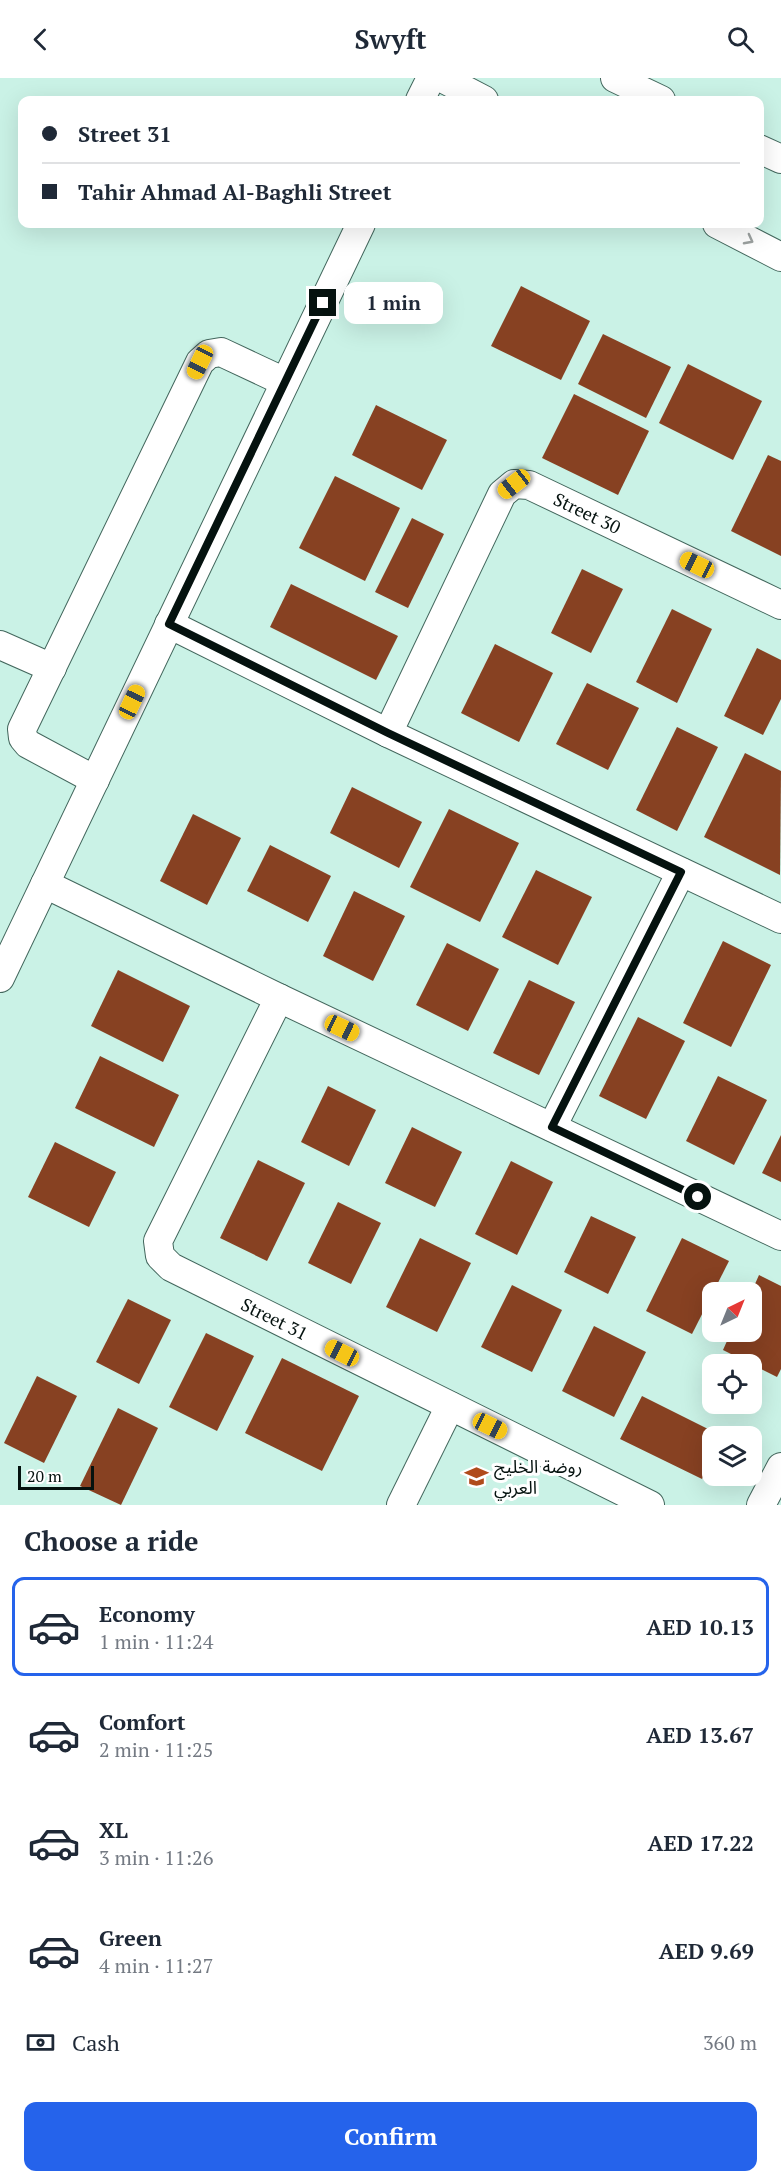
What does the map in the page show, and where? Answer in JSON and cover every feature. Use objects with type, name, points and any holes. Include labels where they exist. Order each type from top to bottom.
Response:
[{"type":"street","points":[[422,96],[430,78]]},
{"type":"street","points":[[442,78],[476,96]]},
{"type":"street","points":[[615,78],[653,96]]},
{"type":"street","points":[[764,150],[781,159]]},
{"type":"street","points":[[0,978],[359,228]]},
{"type":"street","points":[[725,228],[781,257]]},
{"type":"street","points":[[95,780],[31,746],[23,738],[22,729],[200,362],[209,354],[221,352],[285,382]]},
{"type":"street","name":"Street 30","points":[[388,733],[502,494],[514,484],[529,485],[781,605]]},
{"type":"street","points":[[169,624],[388,733],[781,919]]},
{"type":"street","points":[[0,645],[52,669]]},
{"type":"street","points":[[552,1127],[681,872]]},
{"type":"street","points":[[45,884],[279,998],[781,1236]]},
{"type":"street","name":"Street 31","points":[[279,998],[158,1241],[160,1256],[171,1268],[650,1505]]},
{"type":"street","points":[[400,1505],[450,1406]]},
{"type":"street","points":[[761,1505],[781,1467]]},
{"type":"building","points":[[521,286],[590,321],[561,380],[491,346]]},
{"type":"building","points":[[603,334],[671,367],[646,418],[578,384]]},
{"type":"building","points":[[688,364],[762,401],[733,460],[659,423]]},
{"type":"building","points":[[574,394],[649,431],[618,495],[542,458]]},
{"type":"building","points":[[376,405],[447,440],[422,490],[352,455]]},
{"type":"building","points":[[768,455],[781,461],[781,556],[731,531]]},
{"type":"building","points":[[335,476],[400,508],[365,581],[299,548]]},
{"type":"building","points":[[412,518],[444,534],[408,608],[375,592]]},
{"type":"building","points":[[582,569],[623,589],[591,653],[551,633]]},
{"type":"building","points":[[291,584],[398,636],[376,680],[270,627]]},
{"type":"building","points":[[672,609],[712,629],[677,703],[636,682]]},
{"type":"building","points":[[495,644],[553,673],[519,742],[461,713]]},
{"type":"building","points":[[757,648],[781,660],[781,699],[763,735],[724,716]]},
{"type":"building","points":[[587,683],[639,708],[608,770],[556,744]]},
{"type":"building","points":[[677,727],[718,747],[677,831],[636,810]]},
{"type":"building","points":[[745,753],[781,771],[780,875],[704,837]]},
{"type":"building","points":[[352,787],[422,822],[399,868],[330,833]]},
{"type":"building","points":[[449,809],[519,843],[480,922],[410,887]]},
{"type":"building","points":[[193,814],[241,838],[207,905],[160,881]]},
{"type":"building","points":[[270,845],[331,876],[308,922],[247,891]]},
{"type":"building","points":[[536,870],[592,897],[558,965],[502,937]]},
{"type":"building","points":[[354,891],[405,916],[373,981],[323,956]]},
{"type":"building","points":[[723,941],[771,965],[731,1047],[683,1023]]},
{"type":"building","points":[[447,943],[499,969],[468,1031],[416,1005]]},
{"type":"building","points":[[118,970],[190,1006],[163,1062],[91,1026]]},
{"type":"building","points":[[529,980],[575,1002],[539,1075],[493,1053]]},
{"type":"building","points":[[638,1017],[685,1041],[646,1119],[599,1096]]},
{"type":"building","points":[[100,1056],[179,1095],[154,1147],[75,1108]]},
{"type":"building","points":[[718,1076],[767,1100],[734,1165],[686,1141]]},
{"type":"building","points":[[328,1086],[376,1110],[349,1166],[301,1142]]},
{"type":"building","points":[[412,1127],[462,1152],[435,1207],[385,1183]]},
{"type":"building","points":[[781,1135],[781,1182],[762,1173]]},
{"type":"building","points":[[55,1142],[116,1172],[89,1227],[28,1197]]},
{"type":"building","points":[[258,1160],[305,1183],[267,1261],[220,1238]]},
{"type":"building","points":[[511,1161],[553,1182],[517,1255],[475,1234]]},
{"type":"building","points":[[338,1202],[381,1223],[351,1284],[308,1263]]},
{"type":"building","points":[[591,1216],[636,1237],[608,1294],[564,1272]]},
{"type":"building","points":[[420,1238],[471,1263],[437,1332],[386,1307]]},
{"type":"building","points":[[682,1238],[729,1261],[718,1282],[702,1282],[702,1314],[692,1334],[646,1311]]},
{"type":"building","points":[[759,1275],[781,1286],[781,1369],[777,1377],[762,1370],[762,1354],[731,1354],[723,1350],[727,1342],[762,1342],[762,1282],[756,1282]]},
{"type":"building","points":[[512,1285],[562,1310],[532,1372],[481,1347]]},
{"type":"building","points":[[128,1299],[171,1320],[139,1384],[96,1362]]},
{"type":"building","points":[[594,1326],[646,1352],[614,1417],[562,1391]]},
{"type":"building","points":[[206,1333],[254,1356],[217,1431],[169,1407]]},
{"type":"building","points":[[282,1358],[359,1396],[322,1471],[245,1433]]},
{"type":"building","points":[[37,1376],[77,1396],[44,1463],[4,1443]]},
{"type":"building","points":[[642,1396],[702,1426],[702,1479],[620,1439]]},
{"type":"building","points":[[118,1408],[158,1428],[121,1505],[80,1486]]},
{"type":"place","name":"روضة الخليج العربي","points":[[476,1476]]},
{"type":"route","points":[[323,303],[169,624],[388,733],[681,872],[552,1127],[698,1197]]}]
